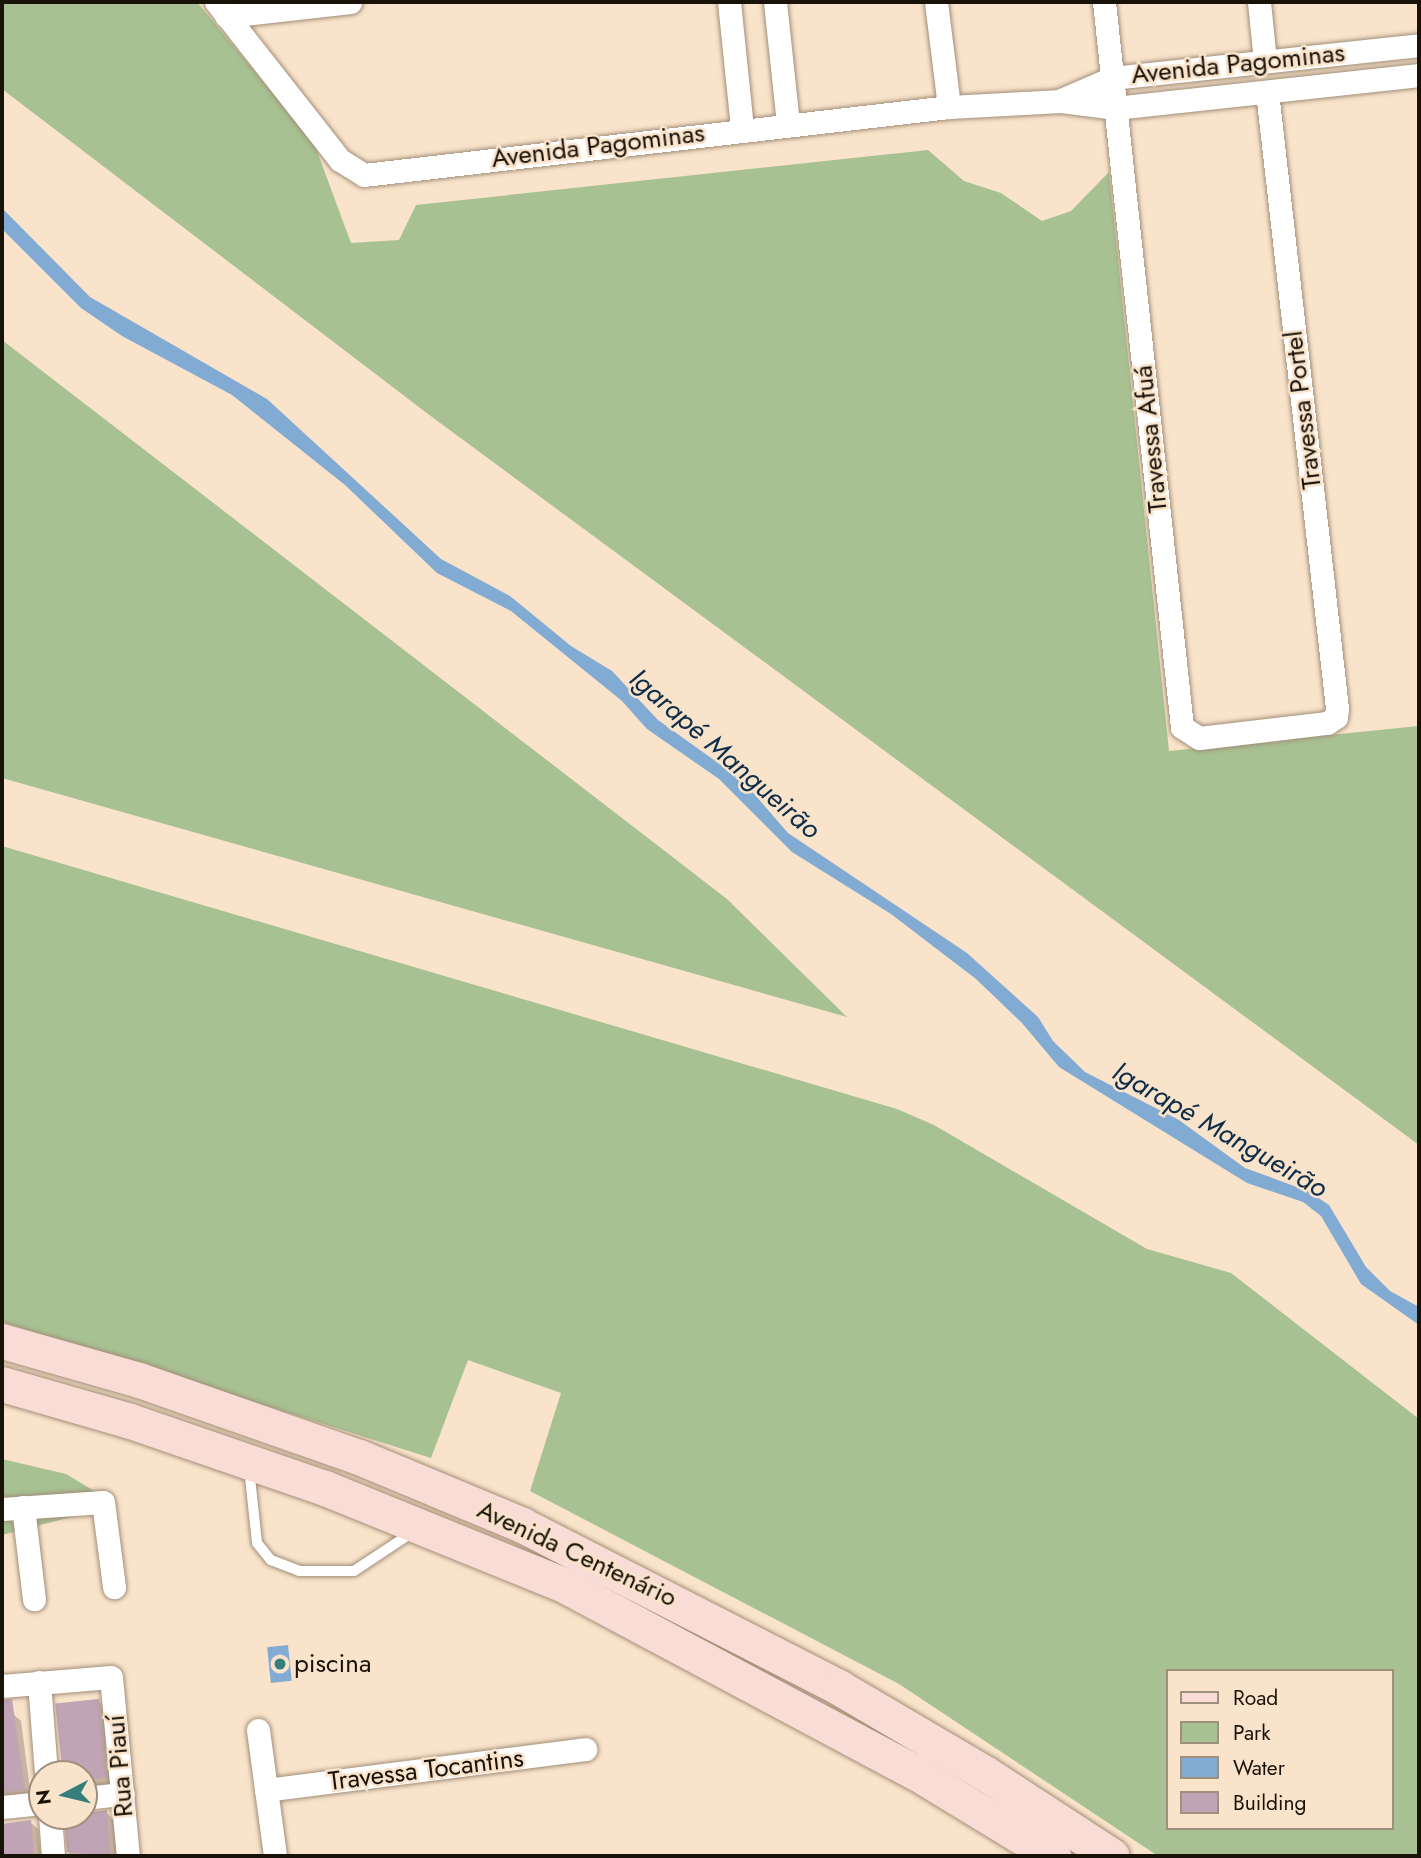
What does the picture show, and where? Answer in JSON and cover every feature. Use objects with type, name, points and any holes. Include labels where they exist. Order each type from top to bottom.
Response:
[{"type":"main road","name":"Avenida Centenário","points":[[2,1340],[139,1380],[359,1457],[522,1525],[840,1688],[986,1774],[1112,1856]]},
{"type":"main road","name":"Avenida Centenário","points":[[2,1384],[248,1461],[566,1586],[726,1668],[915,1772],[1053,1856]]},
{"type":"street","points":[[221,9],[350,2]]},
{"type":"street","points":[[729,2],[742,128]]},
{"type":"street","points":[[775,2],[788,124]]},
{"type":"street","points":[[936,2],[949,107]]},
{"type":"street","name":"Travessa Afuá","points":[[1104,2],[1182,727],[1199,738],[1327,723]]},
{"type":"street","points":[[1259,2],[1265,61]]},
{"type":"street","name":"Avenida Pagominas","points":[[221,9],[340,160],[364,175],[742,128],[949,107],[1061,100],[1115,108],[1419,75]]},
{"type":"street","name":"Avenida Pagominas","points":[[1061,100],[1112,78],[1419,45]]},
{"type":"street","name":"Travessa Portel","points":[[1267,92],[1337,708],[1336,717],[1327,723]]},
{"type":"street","points":[[34,1599],[13,1508],[103,1502],[114,1587]]},
{"type":"street","name":"Rua Piauí","points":[[39,1682],[111,1677],[128,1856]]},
{"type":"street","points":[[2,1686],[39,1682],[45,1760]]},
{"type":"street","points":[[258,1730],[275,1856]]},
{"type":"street","name":"Travessa Tocantins","points":[[266,1790],[585,1749]]},
{"type":"street","points":[[98,1797],[123,1794]]},
{"type":"street","points":[[2,1807],[28,1804]]},
{"type":"street","points":[[51,1830],[53,1856]]},
{"type":"lane","points":[[248,1461],[257,1543],[271,1560],[290,1568],[354,1571],[420,1527]]},
{"type":"green space","points":[[2,2],[197,2],[314,143],[351,243],[399,240],[416,205],[928,150],[964,181],[1001,193],[1042,221],[1071,211],[1109,172],[1169,751],[1419,726],[1419,1145],[428,414],[2,89]]},
{"type":"green space","points":[[2,340],[727,899],[847,1017],[2,778]]},
{"type":"green space","points":[[2,846],[897,1109],[934,1125],[1147,1249],[1231,1273],[1419,1419],[1419,1856],[1158,1856],[899,1684],[530,1491],[561,1393],[468,1360],[431,1458],[2,1322]]},
{"type":"green space","points":[[2,1459],[66,1474],[106,1498],[75,1516],[2,1535]]},
{"type":"water","points":[[2,208],[90,297],[267,399],[441,559],[510,596],[571,646],[612,671],[658,720],[742,780],[788,833],[967,953],[1038,1017],[1053,1041],[1085,1072],[1179,1120],[1245,1168],[1308,1191],[1329,1205],[1366,1267],[1390,1291],[1419,1307],[1419,1325],[1361,1284],[1321,1216],[1303,1202],[1247,1183],[1059,1067],[1022,1023],[976,979],[891,914],[792,852],[719,779],[647,729],[622,701],[511,611],[437,573],[345,485],[232,395],[122,336],[81,308],[2,229]]},
{"type":"water","name":"piscina","points":[[288,1645],[292,1681],[271,1683],[267,1647]]},
{"type":"building","points":[[12,1699],[25,1790],[2,1793],[2,1700]]},
{"type":"building","points":[[99,1699],[107,1778],[98,1779],[98,1760],[61,1760],[55,1704]]},
{"type":"building","points":[[107,1810],[111,1856],[67,1852],[65,1830],[98,1830],[98,1811]]},
{"type":"building","points":[[28,1820],[28,1830],[32,1830],[34,1856],[2,1856],[2,1824]]},
{"type":"place","name":"piscina","points":[[280,1664]]},
{"type":"water label","name":"Igarapé Mangueirão","points":[[725,754]]},
{"type":"water label","name":"Igarapé Mangueirão","points":[[1220,1130]]}]
